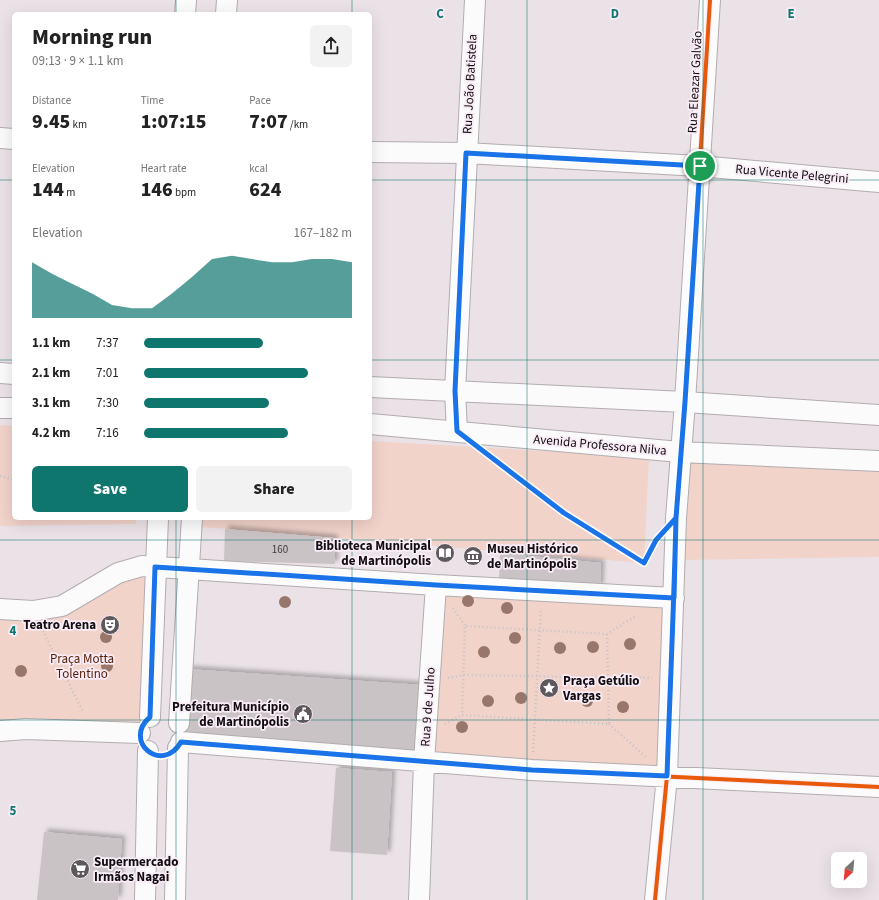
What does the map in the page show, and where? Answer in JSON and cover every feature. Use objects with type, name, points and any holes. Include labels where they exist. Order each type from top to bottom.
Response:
[{"type":"street","points":[[185,12],[186,0]]},
{"type":"street","points":[[226,12],[227,0]]},
{"type":"street","name":"Rua João Batistela","points":[[457,431],[455,391],[475,0]]},
{"type":"street","name":"Rua Eleazar Galvão","points":[[655,900],[667,776],[676,518],[685,402],[710,0]]},
{"type":"street","points":[[0,138],[12,139]]},
{"type":"street","name":"Rua Vicente Pelegrini","points":[[372,152],[466,153],[700,166],[879,182]]},
{"type":"street","points":[[0,373],[12,374]]},
{"type":"street","points":[[372,386],[685,402],[879,415]]},
{"type":"street","points":[[0,408],[12,408]]},
{"type":"street","name":"Avenida Professora Nilva","points":[[372,424],[680,452],[879,461]]},
{"type":"street","points":[[158,520],[143,746],[148,751],[160,756],[166,755],[179,738]]},
{"type":"street","points":[[176,900],[179,738],[192,520]]},
{"type":"street","points":[[0,609],[33,611],[62,606],[118,573],[142,566],[436,585],[674,598]]},
{"type":"street","name":"Rua 9 de Julho","points":[[419,900],[424,762],[436,585]]},
{"type":"street","points":[[0,731],[26,729],[92,731],[145,725],[163,713],[169,715],[179,738]]},
{"type":"street","points":[[179,738],[424,762],[532,770],[879,787]]},
{"type":"street","points":[[145,900],[148,751]]},
{"type":"path","points":[[482,450],[564,513],[644,563],[656,540]]},
{"type":"path","points":[[0,476],[12,479]]},
{"type":"path","points":[[532,770],[542,590]]},
{"type":"path","points":[[33,611],[92,731]]},
{"type":"path","points":[[638,614],[608,634],[465,626],[462,715],[609,724],[667,776]]},
{"type":"path","points":[[608,634],[609,724]]},
{"type":"path","points":[[464,675],[608,676],[670,679]]},
{"type":"green space","points":[[0,425],[12,426],[12,520],[136,520],[136,524],[0,526]]},
{"type":"green space","points":[[372,441],[649,457],[644,563],[202,527],[202,520],[372,520]]},
{"type":"green space","points":[[685,459],[879,472],[879,557],[679,560]]},
{"type":"green space","name":"Praça Motta Tolentino","points":[[155,567],[140,733],[0,730],[0,609],[33,611]]},
{"type":"green space","name":"Praça Getúlio Vargas","points":[[436,585],[674,598],[667,776],[424,762]]},
{"type":"building","points":[[225,529],[334,538],[335,564],[224,561]]},
{"type":"building","points":[[500,553],[601,563],[600,588],[499,579]]},
{"type":"building","name":"Prefeitura Município de Martinópolis","points":[[187,669],[422,685],[424,762],[181,742]]},
{"type":"building","points":[[336,768],[392,772],[387,855],[330,851]]},
{"type":"building","name":"Supermercado Irmãos Nagai","points":[[44,832],[122,839],[118,900],[37,900]]},
{"type":"cycle path","points":[[655,900],[667,776],[676,518],[685,402],[710,0]]},
{"type":"cycle path","points":[[181,742],[532,770],[879,787]]},
{"type":"place","name":"Biblioteca Municipal de Martinópolis","points":[[445,553]]},
{"type":"place","name":"Museu Histórico de Martinópolis","points":[[473,556]]},
{"type":"place","name":"Teatro Arena","points":[[110,625]]},
{"type":"place","name":"Praça Getúlio Vargas","points":[[549,688]]},
{"type":"place","name":"Prefeitura Município de Martinópolis","points":[[303,714]]},
{"type":"place","name":"Supermercado Irmãos Nagai","points":[[80,869]]},
{"type":"route","points":[[700,166],[466,153],[455,391],[457,431],[564,513],[644,563],[656,540],[676,518],[675,558],[674,598],[667,776],[532,770],[181,742],[173,753],[166,755],[160,756],[148,751],[140,740],[140,733],[141,727],[150,717],[155,567],[436,585],[674,598],[676,518],[700,166]]}]
